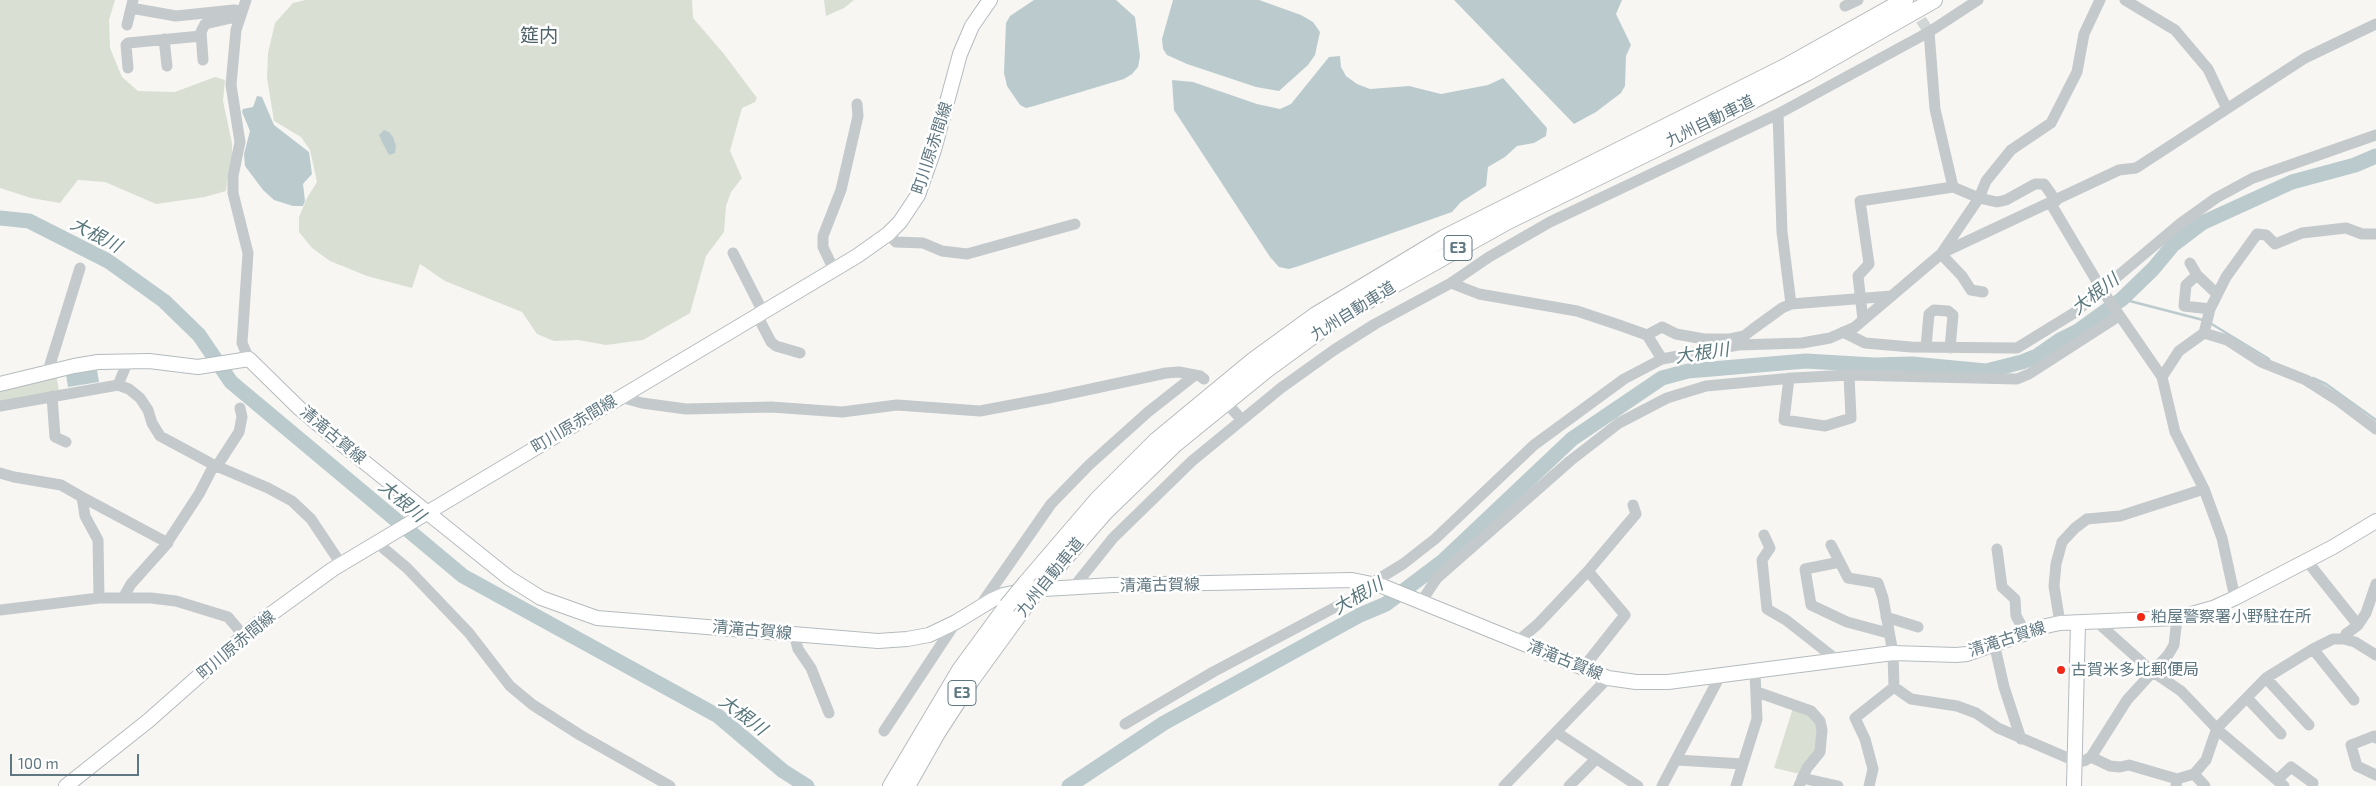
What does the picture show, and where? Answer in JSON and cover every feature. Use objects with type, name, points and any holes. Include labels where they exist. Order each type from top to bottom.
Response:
[{"type":"highway","points":[[1884,13],[1901,0]]},
{"type":"highway","name":"九州自動車道","points":[[891,786],[960,670],[1006,606],[1092,506],[1156,441],[1254,360],[1316,315],[1444,238],[1785,67],[1905,0]]},
{"type":"highway","name":"九州自動車道","points":[[907,786],[937,733],[972,679],[1025,606],[1105,512],[1175,444],[1266,370],[1329,324],[1392,286],[1508,221],[1721,117],[1806,73],[1934,0]]},
{"type":"main road","name":"町川原赤間線","points":[[66,786],[124,741],[244,636],[296,595],[341,564],[834,270],[888,234],[900,222],[918,195],[934,150],[960,54],[972,26],[990,0]]},
{"type":"main road","points":[[0,384],[48,371],[90,363],[128,361],[202,366],[246,359]]},
{"type":"main road","name":"清滝古賀線","points":[[246,359],[300,409],[423,515],[524,588],[541,598],[580,614],[597,618],[794,634],[894,641],[930,635],[956,622],[980,606],[1011,593],[1027,590],[1352,580],[1377,584],[1608,678],[1636,682],[1668,682],[1893,653],[1967,654],[2025,632],[2060,623],[2098,623],[2177,618],[2213,608],[2235,598],[2307,561],[2376,521]]},
{"type":"main road","points":[[2074,786],[2078,622]]},
{"type":"street","points":[[1845,6],[1858,0]]},
{"type":"street","points":[[1074,588],[1113,538],[1192,461],[1241,419],[1334,350],[1375,324],[1452,283],[1489,257],[1550,222],[1778,114],[1928,32],[1978,0]]},
{"type":"street","points":[[1647,335],[1662,327],[1676,334],[1704,339],[1802,343],[1830,338],[1863,320],[1941,254],[1979,198],[1986,181],[2011,150],[2051,123],[2077,72],[2084,34],[2100,0]]},
{"type":"street","points":[[2124,0],[2175,30],[2208,69],[2226,107]]},
{"type":"street","points":[[126,25],[132,4],[176,16],[243,9]]},
{"type":"street","points":[[203,60],[202,28],[208,22],[243,9]]},
{"type":"street","points":[[243,9],[233,50],[231,85],[240,142],[233,176],[233,193],[248,252],[242,343],[246,359]]},
{"type":"street","points":[[1941,254],[2119,170],[2136,168],[2226,107],[2305,58],[2376,24]]},
{"type":"street","points":[[1928,32],[1935,109],[1953,187]]},
{"type":"street","points":[[128,68],[126,45],[128,43],[202,36]]},
{"type":"street","points":[[164,39],[167,66]]},
{"type":"street","points":[[834,270],[823,247],[823,236],[841,190],[858,116],[857,104]]},
{"type":"street","points":[[1778,114],[1782,232],[1791,304]]},
{"type":"street","points":[[1843,332],[1865,343],[1950,348],[2017,348],[2074,313],[2180,223],[2216,198],[2253,178],[2376,135]]},
{"type":"street","points":[[1863,320],[1858,276],[1869,264],[1860,201],[1934,188],[1953,187],[1979,198],[1997,202],[2006,200],[2035,184],[2044,184],[2102,290],[2162,378],[2175,432],[2204,489],[2222,538],[2235,598]]},
{"type":"street","points":[[888,234],[896,242],[923,243],[942,251],[967,254],[1075,224]]},
{"type":"street","points":[[2162,378],[2179,351],[2204,333],[2210,310],[2226,277],[2257,234],[2266,235],[2275,244],[2302,233],[2346,228],[2362,234],[2376,234]]},
{"type":"street","points":[[733,253],[771,342],[786,350],[800,353]]},
{"type":"street","points":[[1941,254],[1962,276],[1971,290],[1983,292]]},
{"type":"street","points":[[2190,263],[2197,276],[2218,294]]},
{"type":"street","points":[[48,371],[80,268]]},
{"type":"street","points":[[2197,276],[2186,285],[2184,306],[2210,310]]},
{"type":"street","points":[[1452,283],[1479,294],[1577,311],[1647,335],[1662,359]]},
{"type":"street","points":[[1125,724],[1213,672],[1377,584],[1434,539],[1534,446],[1624,380],[1662,359],[1741,340],[1782,308],[1791,304],[1892,296]]},
{"type":"street","points":[[1926,347],[1929,314],[1934,310],[1948,311],[1953,315],[1950,348]]},
{"type":"street","points":[[1421,602],[1437,578],[1570,460],[1619,423],[1667,398],[1706,386],[1789,378],[1849,375],[2017,379],[2029,374],[2119,316]]},
{"type":"street","points":[[2204,333],[2227,340],[2261,362],[2306,380],[2339,401],[2376,429]]},
{"type":"street","points":[[118,385],[128,361]]},
{"type":"street","points":[[620,397],[642,403],[686,409],[771,407],[842,412],[897,405],[980,411],[1049,398],[1139,377],[1179,372],[1199,377],[1096,459],[1051,504],[980,606]]},
{"type":"street","points":[[1789,378],[1784,420],[1825,426],[1850,418],[1849,375]]},
{"type":"street","points":[[0,406],[118,385],[129,389],[140,398],[148,410],[152,424],[160,436],[215,465],[268,488],[292,501],[311,519],[341,564]]},
{"type":"street","points":[[52,396],[55,437],[66,442]]},
{"type":"street","points":[[123,598],[131,584],[168,543],[215,465],[238,432],[242,417],[240,408]]},
{"type":"street","points":[[1232,409],[1241,419]]},
{"type":"street","points":[[0,473],[14,478],[61,484],[168,543]]},
{"type":"street","points":[[2060,623],[2054,586],[2056,564],[2062,542],[2074,528],[2087,519],[2120,516],[2204,489]]},
{"type":"street","points":[[82,497],[85,516],[98,540],[99,598]]},
{"type":"street","points":[[1518,641],[1538,624],[1588,571],[1636,514],[1633,506]]},
{"type":"street","points":[[1764,535],[1770,548],[1762,560],[1767,609],[1786,620],[1837,660]]},
{"type":"street","points":[[378,541],[407,568],[469,634],[510,686],[580,735],[670,786]]},
{"type":"street","points":[[1831,545],[1848,578],[1878,583],[1883,598],[1893,653],[1894,687]]},
{"type":"street","points":[[1997,549],[2002,586],[2015,599],[2016,616],[2025,632]]},
{"type":"street","points":[[2307,561],[2358,625]]},
{"type":"street","points":[[1840,562],[1805,569],[1811,605],[1847,622],[1888,633]]},
{"type":"street","points":[[1583,668],[1626,615],[1588,571]]},
{"type":"street","points":[[2344,639],[2346,634],[2358,625],[2366,613],[2376,584]]},
{"type":"street","points":[[0,610],[99,598],[176,602],[228,617],[244,636]]},
{"type":"street","points":[[1886,617],[1918,627]]},
{"type":"street","points":[[1894,687],[1911,700],[1958,706],[1976,713],[1998,728],[2021,739],[2075,761],[2084,761],[2091,756],[2127,700],[2153,672],[2174,645],[2177,618]]},
{"type":"street","points":[[884,731],[956,622]]},
{"type":"street","points":[[2098,623],[2153,672],[2180,692],[2217,728],[2281,783],[2291,767],[2313,783]]},
{"type":"street","points":[[794,634],[798,649],[811,668],[828,713]]},
{"type":"street","points":[[2091,756],[2110,766],[2120,767],[2129,765],[2176,783],[2194,774],[2206,760],[2217,728],[2266,678],[2312,649],[2334,639],[2355,642],[2376,655]]},
{"type":"street","points":[[1994,643],[2004,687],[2021,739]]},
{"type":"street","points":[[2312,649],[2354,700]]},
{"type":"street","points":[[1736,786],[1757,719],[1755,672]]},
{"type":"street","points":[[1662,786],[1720,676]]},
{"type":"street","points":[[1504,786],[1608,678]]},
{"type":"street","points":[[2266,678],[2309,725]]},
{"type":"street","points":[[1869,786],[1872,768],[1865,739],[1855,718],[1894,687]]},
{"type":"street","points":[[1757,692],[1811,711],[1820,720],[1822,730],[1820,752],[1801,782],[1838,786]]},
{"type":"street","points":[[2247,698],[2281,734]]},
{"type":"street","points":[[1556,732],[1636,785]]},
{"type":"street","points":[[2376,738],[2374,736],[2351,745],[2357,766],[2376,775]]},
{"type":"street","points":[[1569,786],[1596,758]]},
{"type":"street","points":[[1677,760],[1743,764]]},
{"type":"street","points":[[2194,774],[2206,786]]},
{"type":"shaded area","points":[[0,0],[115,0],[109,20],[110,48],[122,77],[138,91],[175,92],[215,77],[225,80],[223,101],[232,143],[232,160],[228,172],[226,191],[205,197],[156,204],[105,182],[78,180],[60,203],[31,198],[0,188]]},
{"type":"shaded area","points":[[305,0],[692,0],[693,18],[724,54],[757,98],[755,102],[742,108],[730,151],[742,178],[731,192],[726,206],[724,232],[706,256],[690,313],[643,340],[606,345],[578,340],[554,341],[537,334],[522,312],[445,281],[420,264],[412,288],[367,276],[330,261],[312,248],[299,232],[299,217],[307,198],[317,182],[310,150],[301,137],[274,121],[267,78],[268,53],[275,23],[293,3]]},
{"type":"shaded area","points":[[824,0],[854,0],[844,8],[826,16]]},
{"type":"shaded area","points":[[1034,0],[1116,0],[1135,17],[1140,56],[1138,67],[1124,79],[1026,108],[1020,105],[1007,86],[1004,73],[1006,23],[1010,16]]},
{"type":"shaded area","points":[[1173,0],[1259,0],[1301,15],[1313,22],[1320,32],[1315,55],[1308,65],[1279,91],[1256,87],[1187,64],[1167,55],[1163,49],[1162,39]]},
{"type":"shaded area","points":[[1454,0],[1622,0],[1616,14],[1631,45],[1626,56],[1625,86],[1621,93],[1596,112],[1574,124]]},
{"type":"shaded area","points":[[1340,56],[1341,67],[1346,76],[1357,84],[1370,89],[1409,86],[1441,94],[1488,85],[1503,78],[1547,128],[1546,136],[1534,143],[1517,146],[1505,157],[1488,167],[1486,186],[1461,202],[1452,212],[1299,266],[1289,269],[1279,267],[1270,257],[1174,110],[1172,80],[1193,82],[1257,104],[1280,109],[1291,104],[1329,57]]},
{"type":"shaded area","points":[[257,96],[262,97],[274,125],[309,152],[312,174],[303,184],[305,201],[303,206],[293,206],[274,200],[263,190],[245,166],[244,154],[250,131],[242,112],[243,109],[253,107]]},
{"type":"shaded area","points":[[384,130],[393,137],[396,146],[395,153],[389,155],[379,135]]},
{"type":"shaded area","points":[[97,370],[99,382],[68,387],[66,375]]},
{"type":"shaded area","points":[[56,374],[59,391],[0,402],[0,389]]},
{"type":"shaded area","points":[[1793,708],[1812,715],[1818,723],[1817,752],[1800,774],[1774,768]]},
{"type":"waterway","name":"大根川","points":[[1069,786],[1164,723],[1360,615],[1386,604],[1443,561],[1572,439],[1662,378],[1688,371],[1806,361],[1874,365],[1912,364],[1986,371],[2022,362],[2037,356],[2060,340],[2078,331],[2122,299],[2153,269],[2173,245],[2202,223],[2292,182],[2355,165],[2376,156]]},
{"type":"waterway","name":"大根川","points":[[0,218],[29,221],[108,261],[164,301],[199,335],[231,382],[463,576],[718,716],[783,771],[807,786]]},
{"type":"waterway","points":[[2122,299],[2203,320]]},
{"type":"waterway","points":[[2210,323],[2269,359]]},
{"type":"waterway","points":[[2313,378],[2326,384],[2376,420]]},
{"type":"tunnel","points":[[1912,6],[1929,32]]},
{"type":"place","name":"粕屋警察署小野駐在所","points":[[2141,617]]},
{"type":"place","name":"古賀米多比郵便局","points":[[2061,670]]},
{"type":"district","name":"筵内","points":[[539,36]]}]
